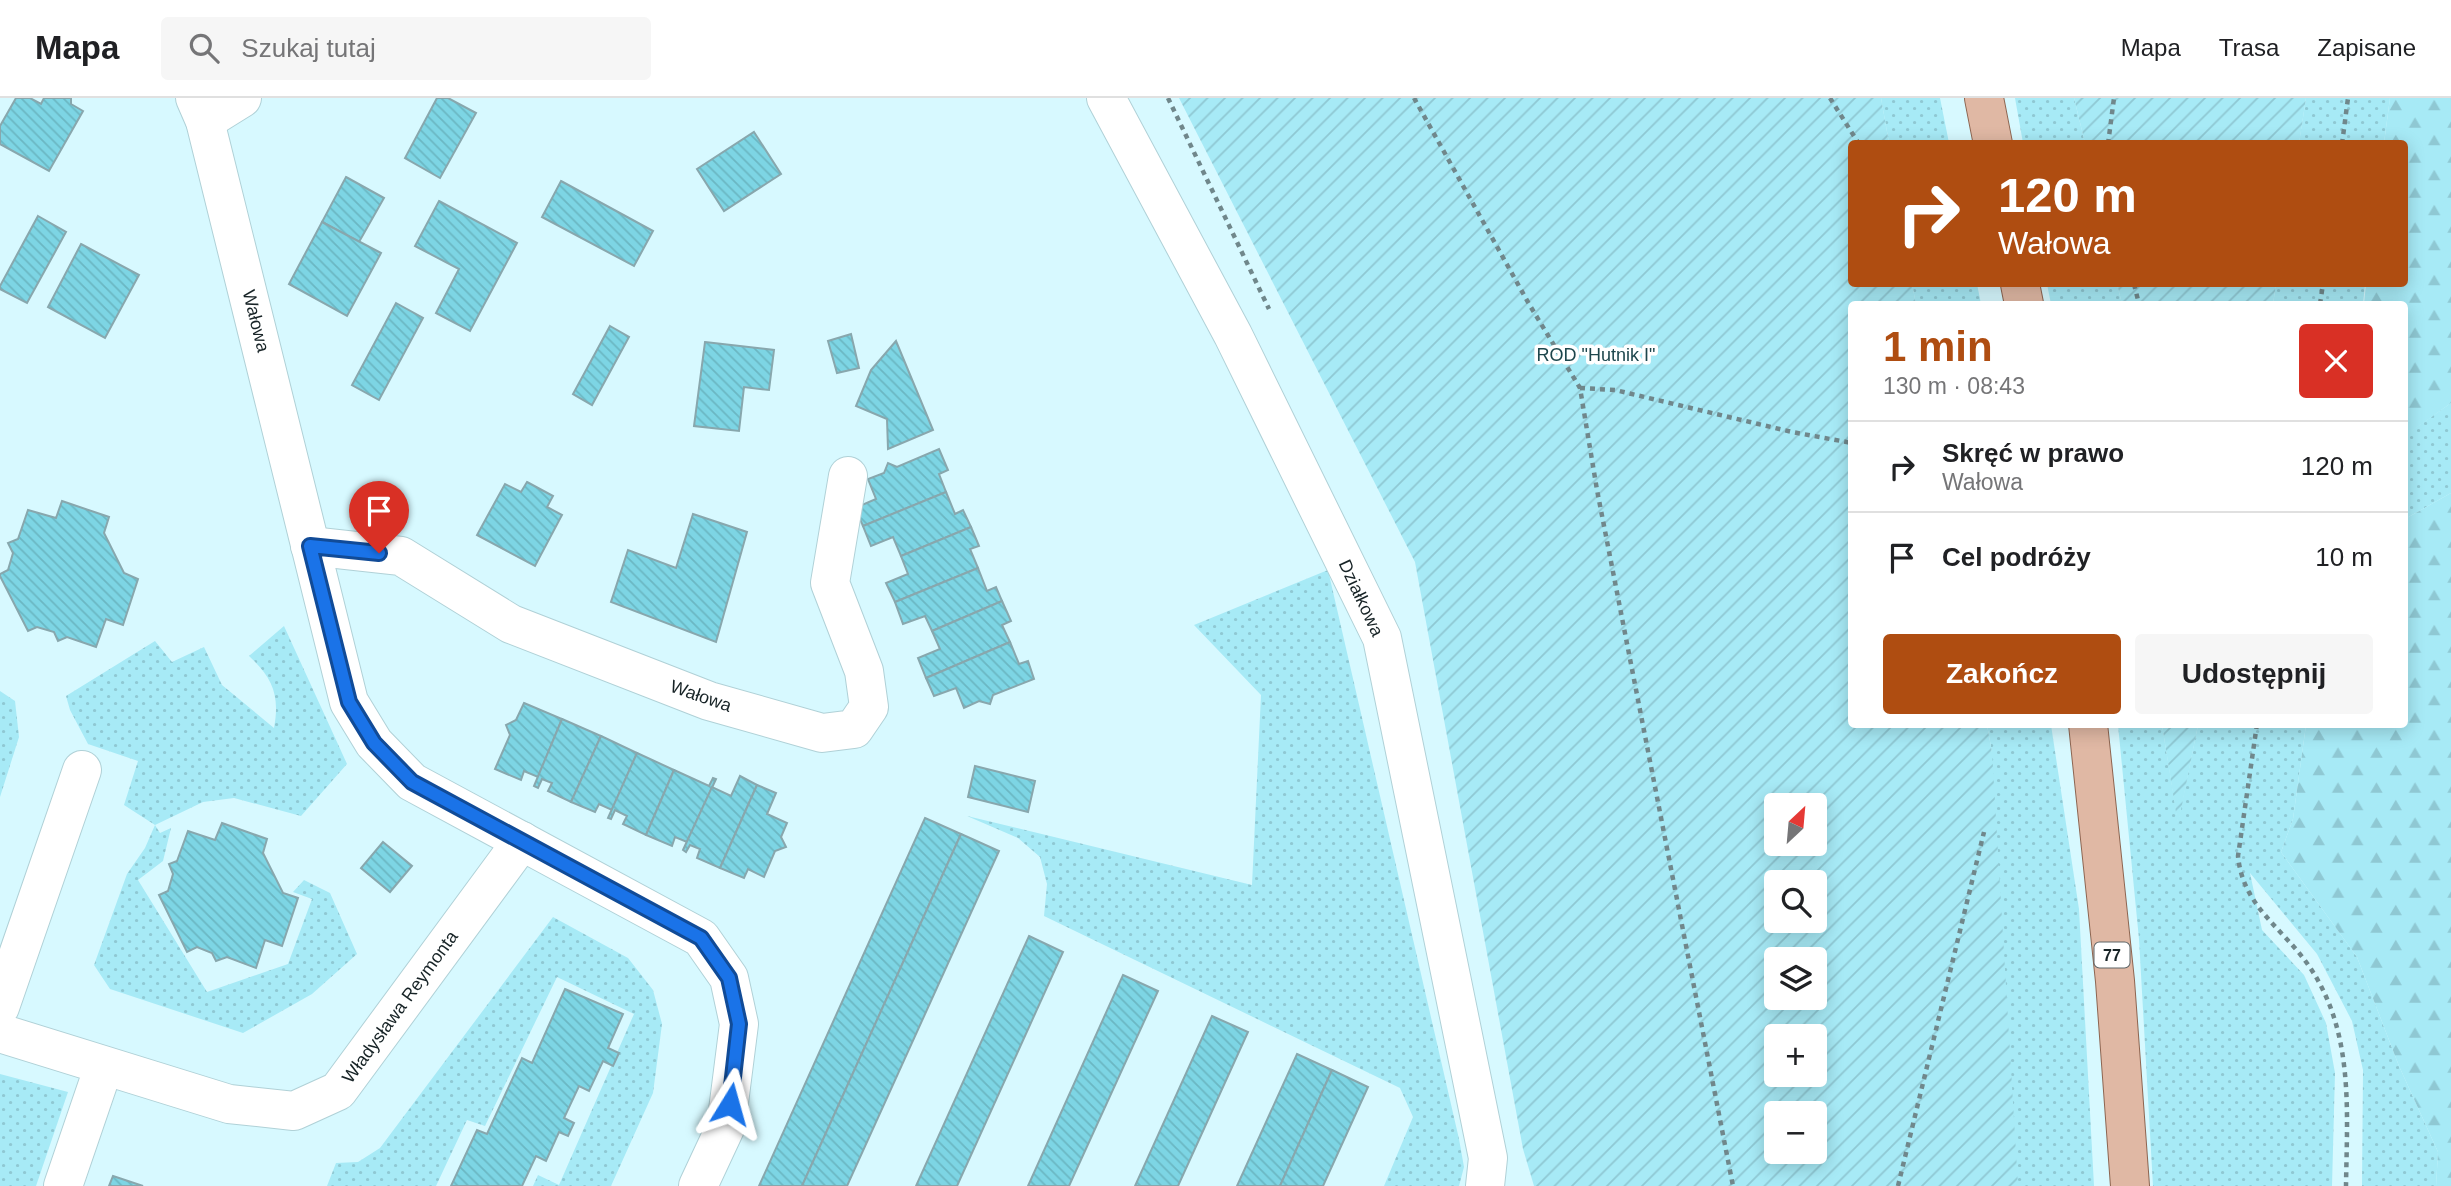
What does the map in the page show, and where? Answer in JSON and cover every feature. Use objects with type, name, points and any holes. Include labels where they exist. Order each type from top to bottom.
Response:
[{"type":"main road","points":[[1983,98],[1992,140]]},
{"type":"main road","name":"77","points":[[2088,728],[2114,968],[2130,1186]]},
{"type":"street","points":[[200,110],[242,98]]},
{"type":"street","name":"Działkowa","points":[[1106,98],[1233,335],[1381,638],[1488,1158],[1485,1186]]},
{"type":"street","name":"Wałowa","points":[[200,110],[349,702],[374,743],[412,782],[701,938],[729,978],[739,1024],[733,1081],[726,1126],[698,1186]]},
{"type":"street","name":"Wałowa","points":[[310,546],[401,555],[511,624],[709,701],[822,733],[833,732],[854,729],[869,707],[864,671],[830,583],[848,476]]},
{"type":"street","points":[[0,1007],[82,770]]},
{"type":"street","name":"Władysława Reymonta","points":[[0,1033],[229,1104],[294,1111],[338,1091],[522,841]]},
{"type":"street","points":[[63,1186],[104,1066]]},
{"type":"path","points":[[1414,98],[1529,304],[1580,388],[1597,491],[1702,1040],[1733,1186]]},
{"type":"path","points":[[1830,98],[1856,140]]},
{"type":"path","points":[[2109,140],[2114,98]]},
{"type":"path","points":[[2343,140],[2348,98]]},
{"type":"path","points":[[1580,388],[1615,390],[1792,432],[1848,442]]},
{"type":"path","points":[[2256,728],[2238,856],[2239,875],[2248,894],[2287,936],[2312,970],[2327,999],[2343,1046],[2347,1097],[2346,1186]]},
{"type":"path","points":[[1898,1186],[1984,832]]},
{"type":"green space","name":"ROD \"Hutnik I\"","points":[[1179,98],[1881,98],[1888,140],[1848,140],[1848,287],[1913,287],[1915,301],[1848,301],[1848,728],[1988,728],[1992,752],[2018,1186],[1534,1186],[1523,1149],[1415,562]]},
{"type":"green space","points":[[1881,98],[1940,98],[1948,140],[1888,140]]},
{"type":"green space","points":[[2015,98],[2074,98],[2084,140],[2022,140]]},
{"type":"green space","points":[[2074,98],[2306,98],[2300,140],[2084,140]]},
{"type":"green space","points":[[2306,98],[2390,98],[2384,140],[2299,140]]},
{"type":"green space","points":[[2390,98],[2451,98],[2451,403],[2408,434],[2408,301],[2364,301],[2366,287],[2408,287],[2408,140],[2384,140]]},
{"type":"green space","points":[[1913,287],[1978,287],[1980,301],[1915,301]]},
{"type":"green space","points":[[2048,287],[2118,287],[2121,301],[2050,301]]},
{"type":"green space","points":[[2118,287],[2276,287],[2273,301],[2121,301]]},
{"type":"green space","points":[[2276,287],[2365,287],[2363,301],[2273,301]]},
{"type":"green space","points":[[2451,403],[2451,493],[2408,517],[2408,433]]},
{"type":"green space","points":[[2451,493],[2451,1186],[2436,1186],[2438,1152],[2399,1066],[2357,957],[2281,852],[2293,819],[2306,728],[2408,728],[2408,517]]},
{"type":"green space","points":[[1328,570],[1459,1139],[1464,1167],[1459,1186],[1384,1186],[1413,1117],[1400,1088],[1044,916],[1047,884],[1040,857],[1018,838],[967,816],[1252,885],[1261,695],[1194,625]]},
{"type":"green space","points":[[284,626],[347,764],[301,816],[234,798],[203,802],[155,825],[124,805],[138,761],[88,744],[70,710],[66,696],[155,641],[172,662],[204,647],[222,685],[274,728],[276,706],[273,688],[264,672],[249,656]]},
{"type":"green space","points":[[0,691],[15,701],[19,737],[0,797]]},
{"type":"green space","points":[[1988,728],[2051,728],[2079,909],[2094,1186],[1906,1186],[1992,752]]},
{"type":"green space","points":[[2118,728],[2162,728],[2178,822],[2197,728],[2306,728],[2293,819],[2281,852],[2357,957],[2399,1066],[2438,1152],[2436,1186],[2362,1186],[2363,1070],[2352,1021],[2317,954],[2250,873],[2262,930],[2304,975],[2326,1023],[2335,1073],[2332,1186],[2153,1186],[2139,939]]},
{"type":"green space","points":[[2162,728],[2197,728],[2178,825]]},
{"type":"green space","points":[[155,825],[160,833],[171,828],[163,861],[138,880],[207,992],[288,964],[312,899],[293,892],[304,880],[330,893],[357,954],[312,994],[243,1033],[110,989],[94,965],[127,874],[145,848]]},
{"type":"green space","points":[[553,917],[628,958],[653,990],[662,1024],[653,1093],[611,1186],[533,1186],[538,1175],[559,1185],[634,1014],[557,977],[485,1126],[467,1120],[436,1186],[327,1186],[336,1163],[358,1162],[380,1148]]},
{"type":"green space","points":[[0,1074],[68,1092],[36,1186],[0,1186]]},
{"type":"building","points":[[16,98],[30,98],[41,104],[44,98],[71,98],[71,104],[83,111],[49,171],[0,144],[0,126]]},
{"type":"building","points":[[437,98],[448,98],[476,113],[440,178],[405,158]]},
{"type":"building","points":[[754,132],[781,174],[724,211],[697,169]]},
{"type":"building","points":[[346,177],[384,198],[359,242],[322,222]]},
{"type":"building","points":[[561,181],[653,231],[634,266],[542,217]]},
{"type":"building","points":[[439,201],[517,243],[470,331],[436,313],[459,269],[415,246]]},
{"type":"building","points":[[38,216],[66,232],[27,303],[0,289],[0,286]]},
{"type":"building","points":[[322,222],[381,253],[347,316],[289,284]]},
{"type":"building","points":[[81,244],[139,275],[105,338],[48,307]]},
{"type":"building","points":[[396,303],[423,318],[379,400],[352,385]]},
{"type":"building","points":[[610,326],[629,337],[592,405],[573,394]]},
{"type":"building","points":[[851,334],[859,368],[837,373],[828,341]]},
{"type":"building","points":[[896,341],[933,430],[888,449],[887,419],[856,406],[871,370]]},
{"type":"building","points":[[705,342],[774,350],[769,390],[744,387],[739,431],[694,426]]},
{"type":"building","points":[[939,449],[948,470],[939,474],[946,492],[863,526],[855,508],[876,499],[868,479],[884,473],[888,463],[897,467]]},
{"type":"building","points":[[527,482],[553,496],[547,507],[562,515],[535,566],[477,535],[505,484],[521,492]]},
{"type":"building","points":[[946,492],[955,514],[963,510],[971,527],[901,556],[893,537],[871,546],[863,526]]},
{"type":"building","points":[[62,501],[109,517],[104,533],[124,573],[138,579],[123,625],[106,619],[96,647],[67,637],[58,641],[54,632],[37,627],[28,631],[0,576],[8,570],[13,553],[8,543],[18,539],[28,510],[56,518]]},
{"type":"building","points":[[693,514],[747,532],[716,642],[611,602],[628,550],[676,568]]},
{"type":"building","points":[[971,527],[979,546],[970,549],[978,568],[895,602],[886,583],[908,574],[901,556]]},
{"type":"building","points":[[978,568],[987,591],[996,587],[1002,601],[932,631],[925,616],[903,624],[895,602]]},
{"type":"building","points":[[1002,601],[1011,621],[1002,625],[1010,642],[926,678],[918,658],[940,649],[932,631]]},
{"type":"building","points":[[1010,642],[1019,664],[1028,661],[1034,679],[993,695],[990,704],[979,701],[964,708],[956,688],[934,696],[926,678]]},
{"type":"building","points":[[524,703],[562,719],[538,777],[524,771],[521,780],[495,769],[510,735],[506,725],[516,720]]},
{"type":"building","points":[[562,719],[601,736],[571,802],[548,791],[552,783],[542,779],[538,788],[534,786]]},
{"type":"building","points":[[601,736],[637,753],[612,810],[599,804],[595,812],[571,802]]},
{"type":"building","points":[[637,753],[674,770],[646,835],[623,824],[627,816],[615,810],[611,819],[608,818]]},
{"type":"building","points":[[975,766],[1035,781],[1028,812],[968,797]]},
{"type":"building","points":[[674,770],[709,786],[713,778],[716,779],[687,842],[675,837],[672,846],[646,835]]},
{"type":"building","points":[[740,776],[757,785],[720,868],[697,858],[700,849],[690,845],[686,852],[683,850],[712,787],[731,796]]},
{"type":"building","points":[[757,785],[776,793],[767,814],[787,823],[781,837],[786,847],[775,851],[764,877],[748,869],[744,878],[720,868]]},
{"type":"building","points":[[925,818],[961,834],[802,1186],[759,1186]]},
{"type":"building","points":[[222,823],[267,839],[263,853],[283,893],[298,898],[282,946],[265,940],[256,968],[227,957],[216,961],[212,953],[197,947],[187,952],[159,895],[168,891],[173,874],[169,864],[177,861],[188,831],[215,840]]},
{"type":"building","points":[[961,834],[999,851],[847,1186],[802,1186]]},
{"type":"building","points":[[383,842],[412,866],[390,892],[361,868]]},
{"type":"building","points":[[1029,936],[1063,952],[957,1186],[916,1186]]},
{"type":"building","points":[[1123,975],[1158,991],[1069,1186],[1028,1186]]},
{"type":"building","points":[[565,989],[623,1014],[608,1048],[619,1053],[613,1066],[603,1061],[589,1091],[579,1086],[564,1118],[574,1123],[568,1136],[559,1132],[546,1161],[536,1156],[522,1186],[451,1186],[477,1130],[487,1134],[522,1058],[532,1063]]},
{"type":"building","points":[[1212,1016],[1248,1032],[1178,1186],[1135,1186]]},
{"type":"building","points":[[1297,1054],[1332,1070],[1280,1186],[1237,1186]]},
{"type":"building","points":[[1332,1070],[1368,1087],[1323,1186],[1280,1186]]},
{"type":"building","points":[[113,1176],[143,1186],[109,1186]]},
{"type":"route","points":[[379,553],[310,546],[349,702],[374,743],[412,782],[701,938],[729,978],[739,1024],[730,1104]]}]
